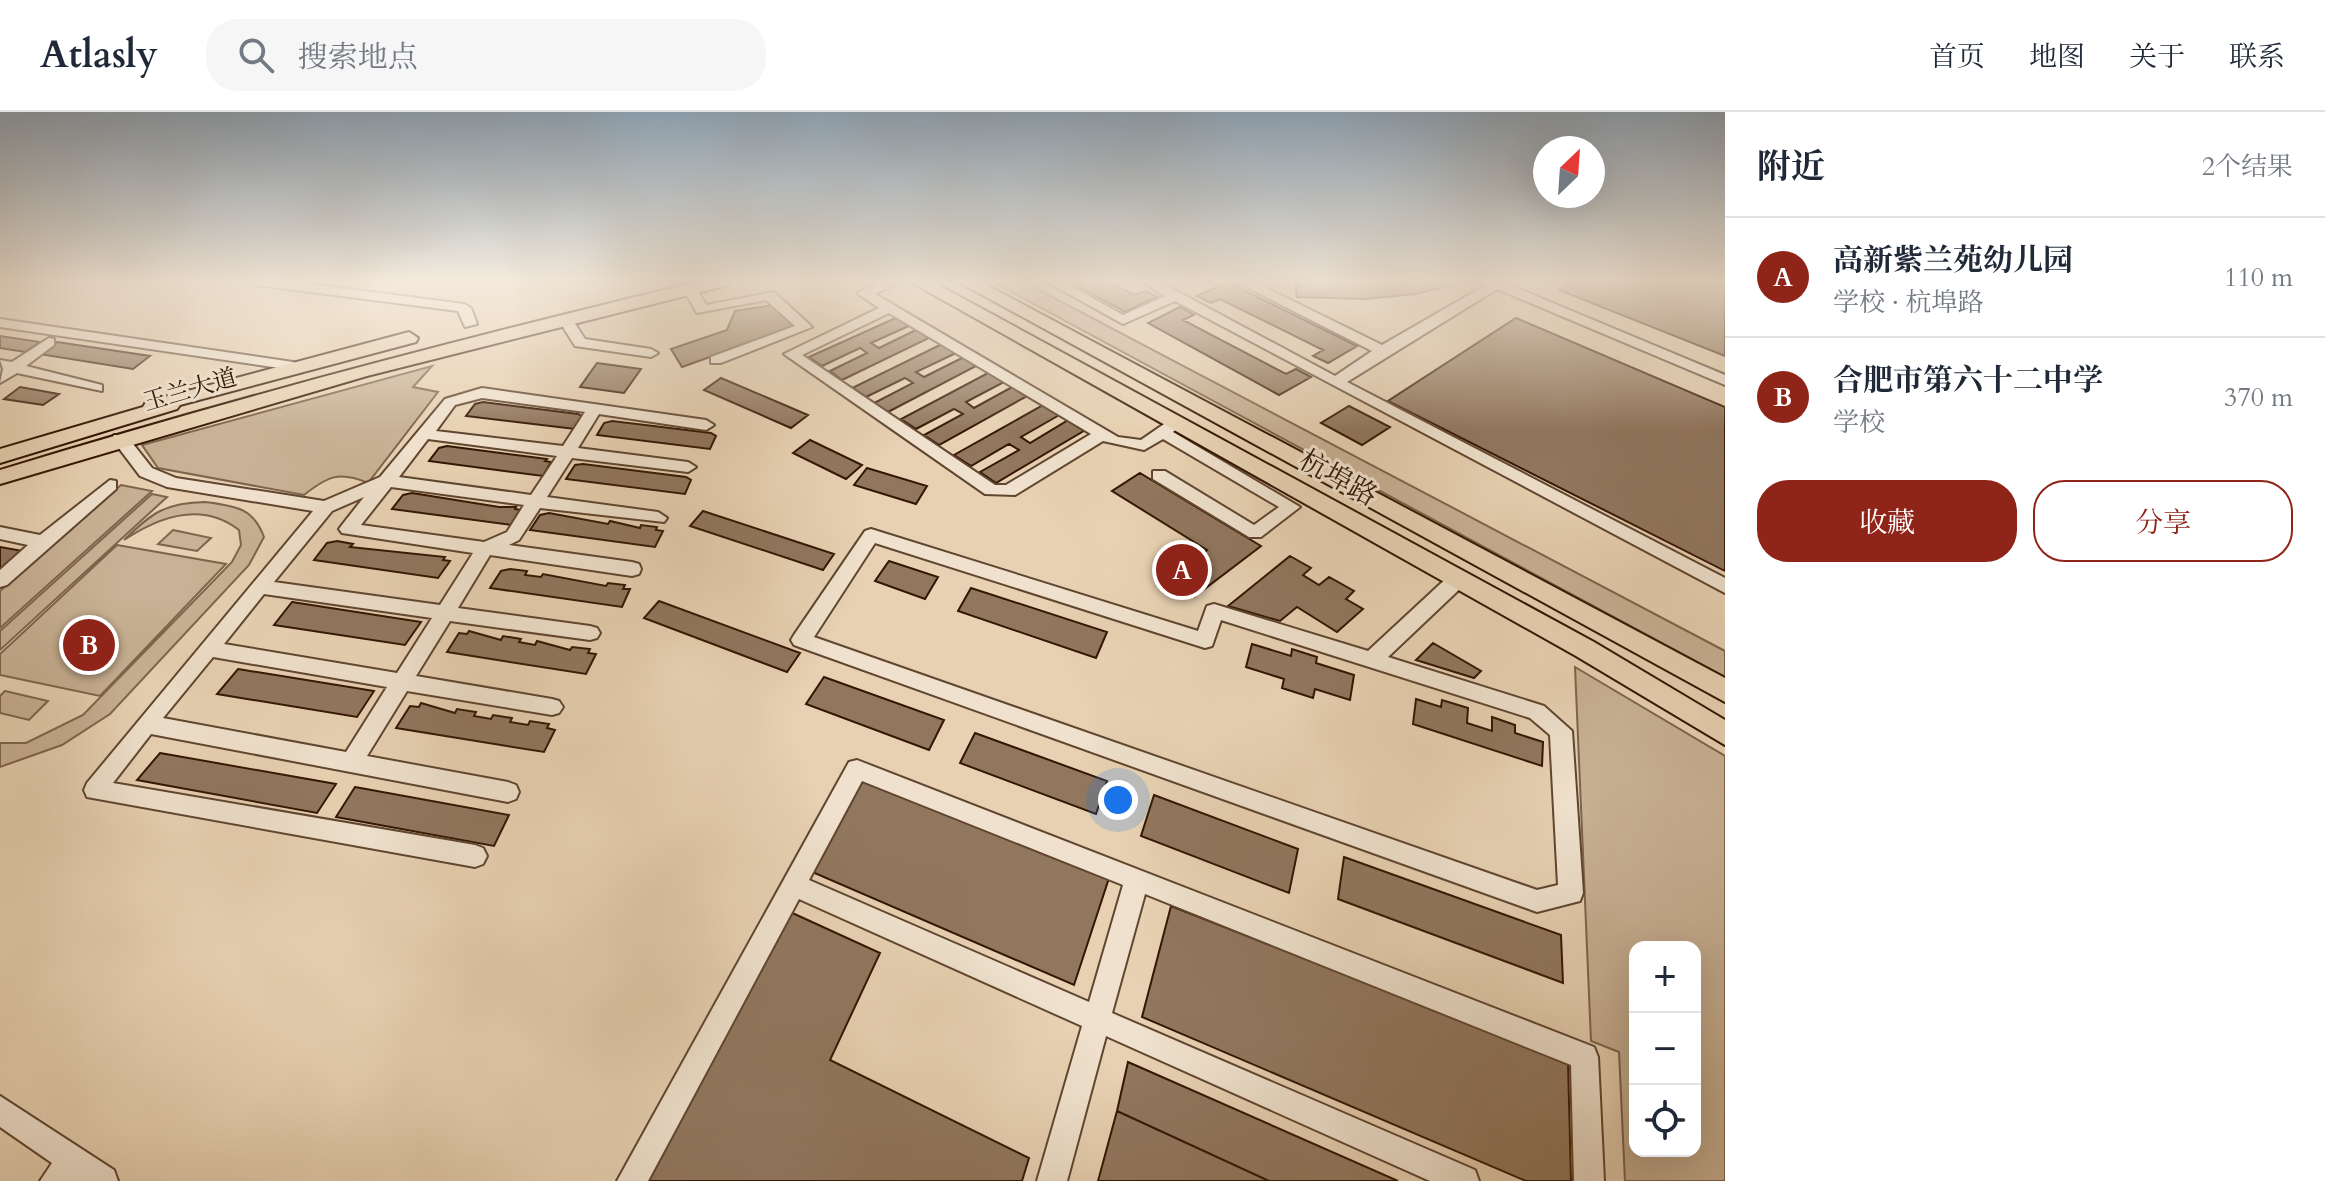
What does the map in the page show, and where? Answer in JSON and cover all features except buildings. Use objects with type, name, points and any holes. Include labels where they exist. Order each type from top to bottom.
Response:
[{"type":"main road","name":"玉兰大道","points":[[0,454],[293,366],[441,331]]},
{"type":"main road","points":[[0,454],[285,375],[479,331]]},
{"type":"main road","points":[[0,470],[126,427],[301,376],[490,331]]},
{"type":"main road","name":"玉兰大道","points":[[0,477],[385,363],[516,331]]},
{"type":"main road","name":"杭埠路","points":[[1003,331],[1169,428],[1585,649],[1725,734]]},
{"type":"main road","name":"杭埠路","points":[[1058,331],[1725,691]]},
{"type":"street","points":[[54,331],[293,366]]},
{"type":"street","points":[[572,331],[580,343],[651,353]]},
{"type":"street","points":[[716,360],[795,331]]},
{"type":"street","points":[[840,331],[791,354],[991,490],[1009,491],[1103,434]]},
{"type":"street","points":[[928,331],[1114,441],[1144,445],[1169,428],[1291,507],[1255,533],[1159,475]]},
{"type":"street","points":[[1240,331],[1725,586]]},
{"type":"street","points":[[1342,331],[1382,351]]},
{"type":"street","points":[[1336,382],[1415,331]]},
{"type":"street","points":[[1610,331],[1725,380]]},
{"type":"street","points":[[0,378],[49,342]]},
{"type":"street","points":[[0,364],[97,388]]},
{"type":"street","points":[[632,569],[348,529],[450,402],[482,393],[706,425]]},
{"type":"street","points":[[351,763],[485,549],[513,536],[595,409]]},
{"type":"street","points":[[424,434],[688,467]]},
{"type":"street","points":[[120,439],[146,472],[173,483],[326,507]]},
{"type":"street","points":[[475,856],[95,790],[326,507],[387,481],[658,518]]},
{"type":"street","points":[[0,580],[110,485]]},
{"type":"street","points":[[0,533],[43,542]]},
{"type":"street","points":[[871,535],[1205,641],[1214,611],[1372,660],[1537,712],[1561,731],[1571,893],[1537,901],[801,640],[871,535]]},
{"type":"street","points":[[1372,660],[1458,579]]},
{"type":"street","points":[[260,587],[590,633]]},
{"type":"street","points":[[208,649],[552,707]]},
{"type":"street","points":[[146,724],[508,792]]},
{"type":"street","points":[[632,1181],[857,769],[1584,1057],[1589,1181]]},
{"type":"street","points":[[1052,1181],[1136,881]]},
{"type":"street","points":[[793,885],[1464,1181]]},
{"type":"street","points":[[0,1110],[64,1171],[103,1181]]},
{"type":"shaded area","points":[[1083,331],[1117,331],[1725,651],[1725,677]]},
{"type":"shaded area","points":[[432,366],[413,387],[438,392],[368,483],[349,477],[334,477],[304,495],[158,468],[142,445]]},
{"type":"shaded area","points":[[121,485],[152,491],[0,628],[0,591]]},
{"type":"shaded area","points":[[152,494],[167,497],[0,650],[0,631]]},
{"type":"shaded area","points":[[205,502],[234,507],[254,519],[264,537],[249,565],[110,714],[62,745],[0,767],[0,743],[26,743],[83,715],[232,562],[241,545],[239,530],[210,516],[181,515],[166,519],[124,540],[160,511]]},
{"type":"shaded area","points":[[173,530],[211,538],[197,551],[158,544]]},
{"type":"shaded area","points":[[117,545],[226,564],[100,696],[0,675],[0,654]]},
{"type":"shaded area","points":[[1575,667],[1725,756],[1725,1181],[1625,1181],[1619,1052],[1591,1041]]},
{"type":"shaded area","points":[[5,691],[48,701],[29,720],[0,713],[0,696]]},
{"type":"place","name":"高新紫兰苑幼儿园","points":[[1182,570]]},
{"type":"place","name":"合肥市第六十二中学","points":[[89,645]]}]
